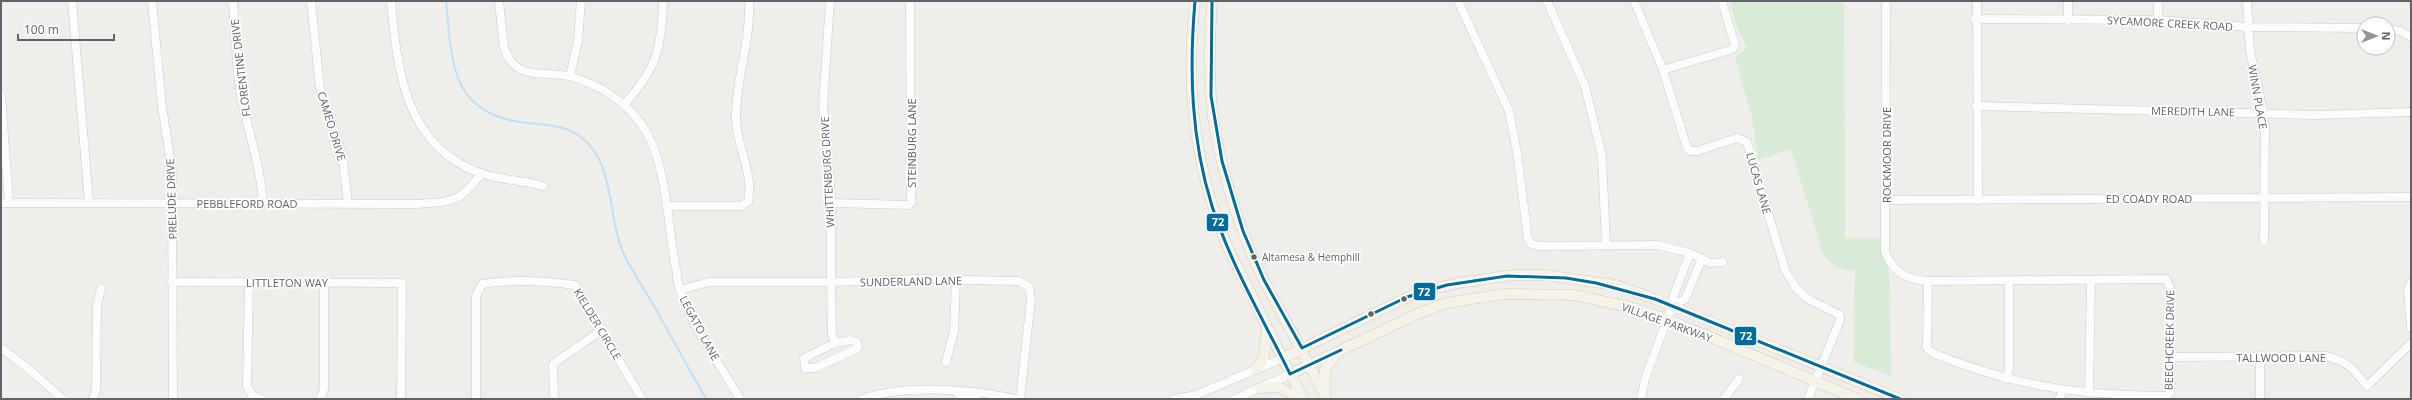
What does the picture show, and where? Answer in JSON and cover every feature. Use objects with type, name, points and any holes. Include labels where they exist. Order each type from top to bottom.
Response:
[{"type":"main road","points":[[1194,1],[1190,42],[1190,93],[1206,184],[1228,248],[1268,327],[1301,399]]},
{"type":"main road","points":[[1212,1],[1211,96],[1228,182],[1243,231],[1264,280],[1302,348],[1326,399]]},
{"type":"main road","name":"VILLAGE PARKWAY","points":[[1282,358],[1416,293],[1472,281],[1514,275],[1545,275],[1616,285],[1672,306],[1900,399]]},
{"type":"main road","points":[[1472,281],[1475,298]]},
{"type":"main road","name":"VILLAGE PARKWAY","points":[[1290,374],[1422,312],[1456,300],[1506,294],[1574,295],[1634,308],[1667,319],[1858,399]]},
{"type":"main road","points":[[1256,369],[1264,358],[1268,327]]},
{"type":"main road","points":[[1326,399],[1325,369],[1328,362],[1339,351]]},
{"type":"main road","points":[[1260,388],[1279,387],[1301,399]]},
{"type":"street","points":[[72,1],[89,202]]},
{"type":"street","name":"PRELUDE DRIVE","points":[[152,1],[162,106],[172,171],[173,399]]},
{"type":"street","name":"FLORENTINE DRIVE","points":[[232,1],[241,94],[250,139],[257,162],[263,204]]},
{"type":"street","name":"CAMEO DRIVE","points":[[311,1],[320,88],[342,154],[348,203]]},
{"type":"street","points":[[391,1],[397,62],[415,117],[443,150],[458,162],[482,174],[543,186]]},
{"type":"street","name":"LEGATO LANE","points":[[499,1],[504,47],[506,54],[516,66],[529,73],[570,76],[601,88],[624,106],[640,122],[651,141],[661,175],[680,290],[696,324],[740,399]]},
{"type":"street","points":[[570,76],[578,41],[581,1]]},
{"type":"street","points":[[624,106],[647,78],[656,59],[662,30],[664,1]]},
{"type":"street","points":[[666,206],[741,206],[746,204],[748,200],[749,176],[736,121],[740,77],[748,36],[749,1]]},
{"type":"street","name":"WHITTENBURG DRIVE","points":[[830,1],[823,106],[831,203],[832,334],[835,343]]},
{"type":"street","name":"STEINBURG LANE","points":[[831,203],[909,205],[911,203],[910,1]]},
{"type":"street","points":[[1458,1],[1509,111],[1517,152],[1528,239],[1531,244],[1540,246],[1657,245],[1690,253],[1710,263],[1723,262]]},
{"type":"street","points":[[1547,1],[1585,86],[1589,102],[1602,156],[1606,246]]},
{"type":"street","name":"LUCAS LANE","points":[[1634,1],[1662,70],[1687,148],[1691,151],[1697,151],[1737,138],[1747,142],[1785,270],[1796,288],[1808,299],[1837,313],[1840,318],[1821,366]]},
{"type":"street","points":[[1662,70],[1733,49],[1735,45],[1722,1]]},
{"type":"street","name":"ROCKMOOR DRIVE","points":[[1886,1],[1885,252],[1890,264],[1899,274],[1909,279],[1928,281]]},
{"type":"street","points":[[1977,1],[1975,20],[1978,200]]},
{"type":"street","points":[[2068,1],[2068,20]]},
{"type":"street","points":[[2158,1],[2158,20]]},
{"type":"street","name":"WINN PLACE","points":[[2247,1],[2250,51],[2265,128],[2264,241]]},
{"type":"street","name":"SYCAMORE CREEK ROAD","points":[[1975,20],[2158,20],[2248,27],[2356,28]]},
{"type":"street","points":[[2396,30],[2411,37]]},
{"type":"street","points":[[1,96],[5,202]]},
{"type":"street","name":"MEREDITH LANE","points":[[1976,106],[2317,115],[2411,112]]},
{"type":"street","name":"PEBBLEFORD ROAD","points":[[5,202],[416,204],[451,201],[470,189],[482,174]]},
{"type":"street","name":"ED COADY ROAD","points":[[1886,200],[2411,196]]},
{"type":"street","points":[[1641,399],[1645,379],[1672,306],[1673,297],[1690,253]]},
{"type":"street","points":[[1672,306],[1685,299],[1702,259]]},
{"type":"street","name":"BEECHCREEK DRIVE","points":[[2166,279],[2170,287],[2170,393],[2168,396],[2089,393],[2062,390],[2006,379],[1947,359],[1927,348],[1928,281],[2166,279]]},
{"type":"street","points":[[946,362],[954,331],[956,280]]},
{"type":"street","name":"SUNDERLAND LANE","points":[[680,290],[709,282],[956,280],[1019,281],[1029,287],[1031,299],[1020,399]]},
{"type":"street","points":[[2089,393],[2091,280]]},
{"type":"street","points":[[2006,379],[2009,368],[2009,281]]},
{"type":"street","name":"LITTLETON WAY","points":[[172,282],[402,283],[401,399]]},
{"type":"street","points":[[249,282],[247,386],[252,395],[261,399]]},
{"type":"street","points":[[320,399],[324,389],[324,282]]},
{"type":"street","name":"KIELDER CIRCLE","points":[[476,399],[476,296],[482,284],[504,282],[558,282],[575,285],[603,330],[642,399]]},
{"type":"street","points":[[2411,283],[2408,290],[2411,328]]},
{"type":"street","points":[[93,399],[96,390],[97,305],[101,289]]},
{"type":"street","points":[[554,399],[553,364],[603,330]]},
{"type":"street","points":[[850,340],[857,342],[858,348],[815,368],[805,368],[804,358],[835,343],[850,340]]},
{"type":"street","name":"TALLWOOD LANE","points":[[2170,357],[2326,356],[2341,359],[2351,366],[2367,386],[2411,343]]},
{"type":"street","points":[[1,348],[31,370],[63,399]]},
{"type":"street","points":[[2260,356],[2260,399]]},
{"type":"street","points":[[1174,399],[1196,395],[1282,358]]},
{"type":"street","points":[[1808,399],[1821,366]]},
{"type":"street","points":[[1235,399],[1290,374]]},
{"type":"street","points":[[1724,399],[1739,379]]},
{"type":"street","points":[[862,399],[908,391],[945,390],[983,391],[1016,399]]},
{"type":"street","points":[[945,390],[977,399]]},
{"type":"street","points":[[2060,399],[2062,390]]},
{"type":"green space","points":[[1730,1],[1844,1],[1845,238],[1880,238],[1889,274],[1891,376],[1854,362],[1855,271],[1835,267],[1823,254],[1791,149],[1758,160],[1752,116],[1735,57],[1747,48],[1735,22]]},
{"type":"waterway","points":[[446,1],[450,45],[454,65],[460,82],[469,97],[483,109],[502,118],[527,123],[555,126],[568,130],[581,137],[592,148],[600,161],[605,176],[618,238],[623,252],[706,399]]},
{"type":"transit line","name":"72","points":[[1195,1],[1192,79],[1196,130],[1205,181],[1212,206],[1228,249],[1290,374],[1341,350]]},
{"type":"transit line","name":"72","points":[[1212,1],[1211,96],[1222,161],[1243,231],[1264,280],[1302,348],[1407,297],[1447,285],[1507,276],[1566,278],[1596,283],[1655,299],[1900,399]]},
{"type":"place","name":"Altamesa & Hemphill","points":[[1254,257]]}]
